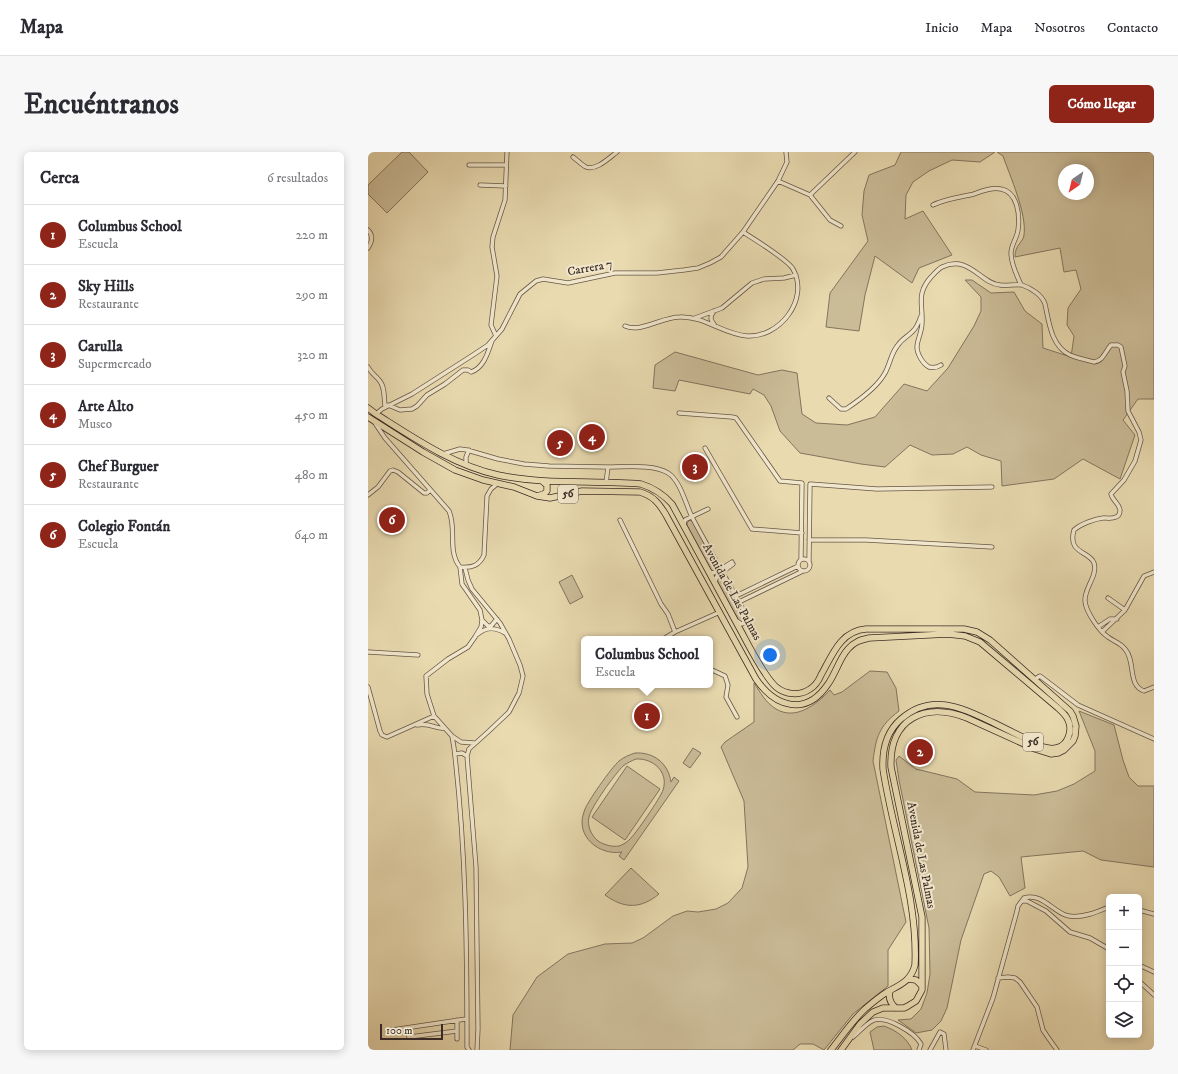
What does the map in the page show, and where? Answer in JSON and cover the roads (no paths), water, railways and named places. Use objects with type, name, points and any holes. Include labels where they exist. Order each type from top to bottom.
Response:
[{"type":"main road","name":"Avenida de Las Palmas","points":[[368,408],[382,409],[443,454],[466,465],[498,475],[541,481],[641,484],[656,489],[672,504],[733,617],[771,681],[779,689],[788,693],[800,693],[811,689],[817,682],[840,642],[851,634],[863,629],[956,628],[973,630],[990,640],[1064,705],[1073,716],[1076,726],[1075,736],[1069,746],[1058,753],[1044,752],[958,714],[941,711],[927,712],[911,720],[902,728],[892,746],[891,767],[922,917],[922,986],[919,997],[912,1004],[904,1008],[883,1008],[872,1012],[864,1019],[841,1050]]},
{"type":"main road","name":"Avenida de Las Palmas","points":[[368,417],[375,423],[455,470],[497,484],[514,487],[537,496],[550,498],[582,491],[640,492],[648,495],[655,500],[666,515],[761,687],[771,696],[784,703],[790,705],[802,704],[818,697],[830,681],[844,654],[859,640],[869,638],[958,635],[977,640],[988,647],[1058,708],[1068,720],[1070,731],[1063,745],[1055,748],[1043,747],[964,709],[948,705],[930,705],[917,709],[898,721],[888,735],[883,752],[884,774],[913,918],[915,965],[914,970],[908,979]]},
{"type":"main road","points":[[537,496],[544,494],[548,488],[546,484],[541,481]]},
{"type":"main road","points":[[831,1050],[864,1010],[875,1000],[901,986],[908,979],[916,980],[922,986]]},
{"type":"main road","points":[[890,991],[889,998],[896,1008]]},
{"type":"street","points":[[496,336],[491,325],[497,276],[492,247],[493,237],[505,200],[507,152]]},
{"type":"street","points":[[573,157],[591,168],[605,161],[617,152]]},
{"type":"street","name":"Carrera 7","points":[[382,409],[424,386],[473,356],[493,340],[502,329],[520,294],[536,281],[543,279],[568,284],[615,274],[657,273],[698,268],[721,257],[743,232],[778,181],[787,162],[786,152]]},
{"type":"street","points":[[810,195],[855,152]]},
{"type":"street","points":[[469,165],[506,165]]},
{"type":"street","points":[[778,181],[810,195],[830,220],[842,226]]},
{"type":"street","points":[[480,185],[506,186]]},
{"type":"street","points":[[932,205],[941,201],[999,188],[1008,193],[1014,199],[1018,213],[1018,231],[1012,246],[1011,255],[1013,266],[1021,285]]},
{"type":"street","points":[[368,230],[371,233],[372,241],[368,248]]},
{"type":"street","points":[[694,318],[746,336],[762,334],[770,332],[785,320],[795,303],[798,291],[798,282],[796,275],[789,264],[743,232]]},
{"type":"street","points":[[941,365],[929,367],[920,357],[916,346],[922,331],[921,306],[923,288],[933,274],[942,267],[958,264],[971,268],[991,283],[998,285],[1021,285],[1039,294],[1043,299],[1052,334],[1062,349],[1069,355],[1094,362],[1101,359],[1111,345],[1118,345],[1121,347],[1125,366],[1123,372],[1127,392],[1128,411],[1139,432],[1141,440],[1138,451],[1124,480],[1111,494],[1111,498],[1120,508],[1118,516],[1114,518],[1102,518],[1081,525],[1074,530],[1073,540],[1076,548],[1081,553],[1091,558],[1094,564],[1094,571],[1086,593],[1085,601],[1088,609],[1102,632],[1125,648],[1131,660],[1135,685],[1144,691],[1154,687]]},
{"type":"street","points":[[624,326],[637,328],[672,318],[694,318],[714,311],[729,302],[752,283],[764,279],[784,278],[796,275]]},
{"type":"street","points":[[714,311],[710,316],[710,320],[714,325]]},
{"type":"street","points":[[829,398],[841,409],[846,410],[874,386],[886,372],[893,351],[903,339],[913,332],[922,313]]},
{"type":"street","points":[[368,367],[372,374],[380,380],[383,388],[382,409],[412,409],[417,406],[427,395],[445,384],[463,370],[471,372],[480,367],[493,340]]},
{"type":"street","points":[[678,413],[736,418],[780,482],[802,483],[801,559],[798,566],[736,596]]},
{"type":"street","points":[[375,423],[385,438],[430,490],[446,506],[452,518],[453,552],[456,563],[460,567],[462,584],[480,610],[482,620],[481,627],[468,647],[448,659],[426,676],[427,694],[434,716],[452,736],[461,742],[474,743]]},
{"type":"street","points":[[705,448],[752,529],[802,533]]},
{"type":"street","points":[[443,454],[460,449],[524,464],[549,466],[651,468],[670,474],[678,486],[692,516],[746,615],[747,621],[741,624],[733,617]]},
{"type":"street","points":[[466,465],[466,457],[469,450]]},
{"type":"street","points":[[606,483],[608,467]]},
{"type":"street","points":[[368,495],[378,487],[390,471],[393,470],[398,472],[424,492],[427,493],[430,490]]},
{"type":"street","points":[[460,567],[470,568],[482,560],[484,555],[487,496],[491,489],[497,484]]},
{"type":"street","points":[[739,602],[810,568],[810,484],[877,489],[992,487]]},
{"type":"street","points":[[685,528],[685,520],[708,509]]},
{"type":"street","points":[[620,520],[661,604],[668,614],[675,632]]},
{"type":"street","points":[[809,540],[866,540],[992,547]]},
{"type":"street","points":[[801,559],[806,559],[809,561]]},
{"type":"street","points":[[715,583],[715,578],[722,570],[732,563]]},
{"type":"street","points":[[798,566],[803,571]]},
{"type":"street","points":[[466,568],[468,580],[472,589],[497,619],[506,634],[520,665],[522,676],[519,693],[509,712],[468,749],[467,756],[476,867],[477,1050]]},
{"type":"street","points":[[708,571],[713,573],[722,570]]},
{"type":"street","points":[[1102,632],[1125,610],[1144,576],[1154,572]]},
{"type":"street","points":[[1108,598],[1125,610]]},
{"type":"street","points":[[668,636],[720,612]]},
{"type":"street","points":[[482,620],[488,626],[491,626],[497,619]]},
{"type":"street","points":[[1098,627],[1110,619],[1116,619]]},
{"type":"street","points":[[475,637],[480,632],[491,628],[500,630],[506,634]]},
{"type":"street","points":[[368,652],[418,655]]},
{"type":"street","points":[[713,670],[725,676],[728,685],[726,697],[737,717]]},
{"type":"street","points":[[1035,679],[1040,676],[1078,705],[1154,739]]},
{"type":"street","points":[[368,687],[382,735],[387,737],[434,716]]},
{"type":"street","points":[[412,726],[425,724],[441,729],[445,728]]},
{"type":"street","points":[[452,736],[464,856],[467,934],[466,1019],[467,1047],[469,1050]]},
{"type":"street","points":[[455,754],[462,752],[467,756]]},
{"type":"street","points":[[986,1050],[974,1048],[993,998],[1017,911],[1024,898],[1034,897],[1049,904],[1062,914],[1069,916],[1090,914],[1106,908]]},
{"type":"street","points":[[1022,901],[1027,901],[1046,911],[1070,932],[1090,938],[1106,946]]},
{"type":"street","points":[[1142,911],[1154,914]]},
{"type":"street","points":[[1141,966],[1154,972]]},
{"type":"street","points":[[998,978],[1015,978],[1020,982],[1037,1007],[1043,1030],[1057,1050]]},
{"type":"street","points":[[1142,984],[1154,995]]},
{"type":"street","points":[[392,1030],[466,1019]]},
{"type":"street","points":[[847,1041],[872,1021],[884,1019],[893,1022],[917,1038],[921,1044],[919,1050]]},
{"type":"street","points":[[457,1020],[457,1039]]},
{"type":"street","points":[[407,1028],[409,1037],[457,1031]]},
{"type":"street","points":[[930,1050],[940,1032],[944,1034],[946,1050]]},
{"type":"place","name":"Arte Alto","points":[[592,437]]},
{"type":"place","name":"Chef Burguer","points":[[560,443]]},
{"type":"place","name":"Carulla","points":[[695,467]]},
{"type":"place","name":"Colegio Fontán","points":[[392,520]]},
{"type":"place","name":"Columbus School","points":[[647,716]]},
{"type":"place","name":"Sky Hills","points":[[920,752]]}]
